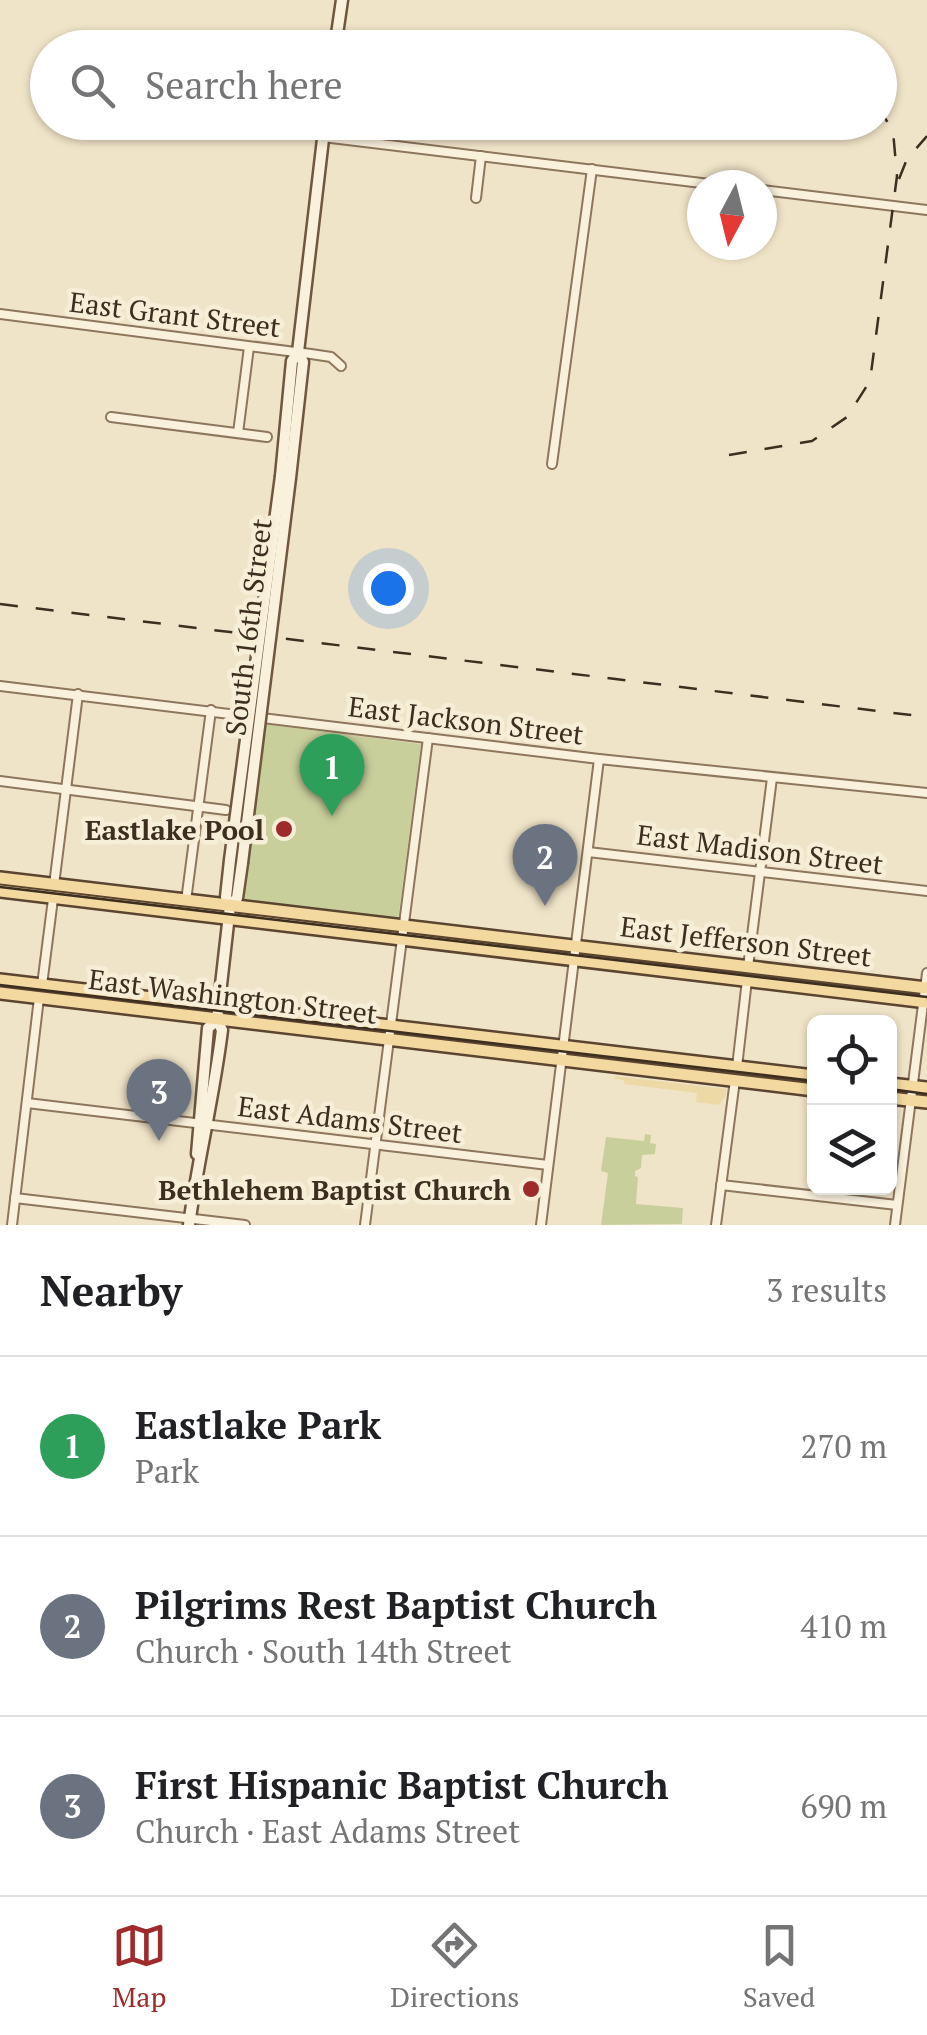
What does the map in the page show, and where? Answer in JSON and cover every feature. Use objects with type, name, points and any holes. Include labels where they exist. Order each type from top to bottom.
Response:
[{"type":"main road","points":[[338,30],[342,0]]},
{"type":"main road","name":"South 16th Street","points":[[189,1222],[203,1124],[208,1028],[218,1013],[229,912],[237,898],[236,861],[303,362],[298,352],[323,140]]},
{"type":"main road","name":"East Jefferson Street","points":[[0,878],[53,892],[229,912],[386,938],[402,934]]},
{"type":"main road","name":"East Jefferson Street","points":[[0,889],[26,895],[53,892],[186,901],[229,912],[320,917],[402,934],[575,953],[719,977],[748,974],[926,988]]},
{"type":"main road","name":"East Jefferson Street","points":[[320,917],[386,938]]},
{"type":"main road","name":"East Jefferson Street","points":[[575,953],[659,956],[925,1002]]},
{"type":"main road","points":[[659,956],[719,977]]},
{"type":"main road","name":"East Washington Street","points":[[0,980],[128,1009],[218,1013]]},
{"type":"main road","points":[[70,988],[128,1009]]},
{"type":"main road","name":"East Washington Street","points":[[0,993],[70,988],[218,1013],[389,1033],[460,1048],[563,1053]]},
{"type":"main road","name":"East Washington Street","points":[[389,1033],[406,1028],[807,1087]]},
{"type":"main road","name":"East Washington Street","points":[[406,1028],[460,1048]]},
{"type":"main road","name":"East Washington Street","points":[[736,1074],[762,1071],[807,1075]]},
{"type":"main road","name":"East Washington Street","points":[[762,1071],[807,1086]]},
{"type":"main road","points":[[897,1085],[927,1088]]},
{"type":"main road","points":[[897,1099],[927,1102]]},
{"type":"street","points":[[355,140],[687,181]]},
{"type":"street","points":[[476,198],[481,156]]},
{"type":"street","points":[[552,464],[592,170]]},
{"type":"street","points":[[777,192],[927,210]]},
{"type":"street","name":"East Grant Street","points":[[0,314],[331,357],[341,366]]},
{"type":"street","points":[[238,433],[249,347]]},
{"type":"street","points":[[111,418],[268,437]]},
{"type":"street","name":"East Jackson Street","points":[[0,686],[600,759],[927,793]]},
{"type":"street","points":[[12,1225],[78,694]]},
{"type":"street","points":[[186,901],[211,710]]},
{"type":"street","points":[[364,1225],[428,738]]},
{"type":"street","points":[[541,1225],[600,759]]},
{"type":"street","points":[[716,1225],[772,778]]},
{"type":"street","points":[[0,781],[226,810]]},
{"type":"street","name":"East Madison Street","points":[[588,852],[927,891]]},
{"type":"street","points":[[895,1225],[927,973]]},
{"type":"street","name":"East Adams Street","points":[[27,1103],[548,1165]]},
{"type":"street","points":[[722,1185],[898,1206]]},
{"type":"street","points":[[15,1198],[189,1222],[245,1225]]},
{"type":"green space","points":[[264,724],[421,744],[398,921],[242,901]]},
{"type":"green space","points":[[645,1134],[651,1135],[650,1143],[656,1144],[655,1154],[642,1155],[641,1168],[635,1171],[636,1204],[683,1208],[682,1224],[601,1225],[608,1173],[601,1171],[606,1137],[644,1141]]},
{"type":"sand","points":[[615,1076],[726,1089],[726,1095],[719,1105],[696,1102],[697,1093],[624,1084]]},
{"type":"tram line","points":[[0,887],[927,997]]},
{"type":"tram line","points":[[0,985],[807,1080]]},
{"type":"tram line","points":[[897,1090],[927,1094]]},
{"type":"railway","points":[[899,179],[907,159],[927,136]]},
{"type":"railway","points":[[729,455],[812,441],[847,417],[870,381],[897,176],[894,140]]},
{"type":"railway","points":[[0,604],[927,717]]},
{"type":"place","name":"Eastlake Park","points":[[332,816]]},
{"type":"place","name":"Eastlake Pool","points":[[284,829]]},
{"type":"place","name":"Pilgrims Rest Baptist Church","points":[[545,906]]},
{"type":"place","name":"First Hispanic Baptist Church","points":[[159,1141]]},
{"type":"place","name":"Bethlehem Baptist Church","points":[[531,1189]]}]
